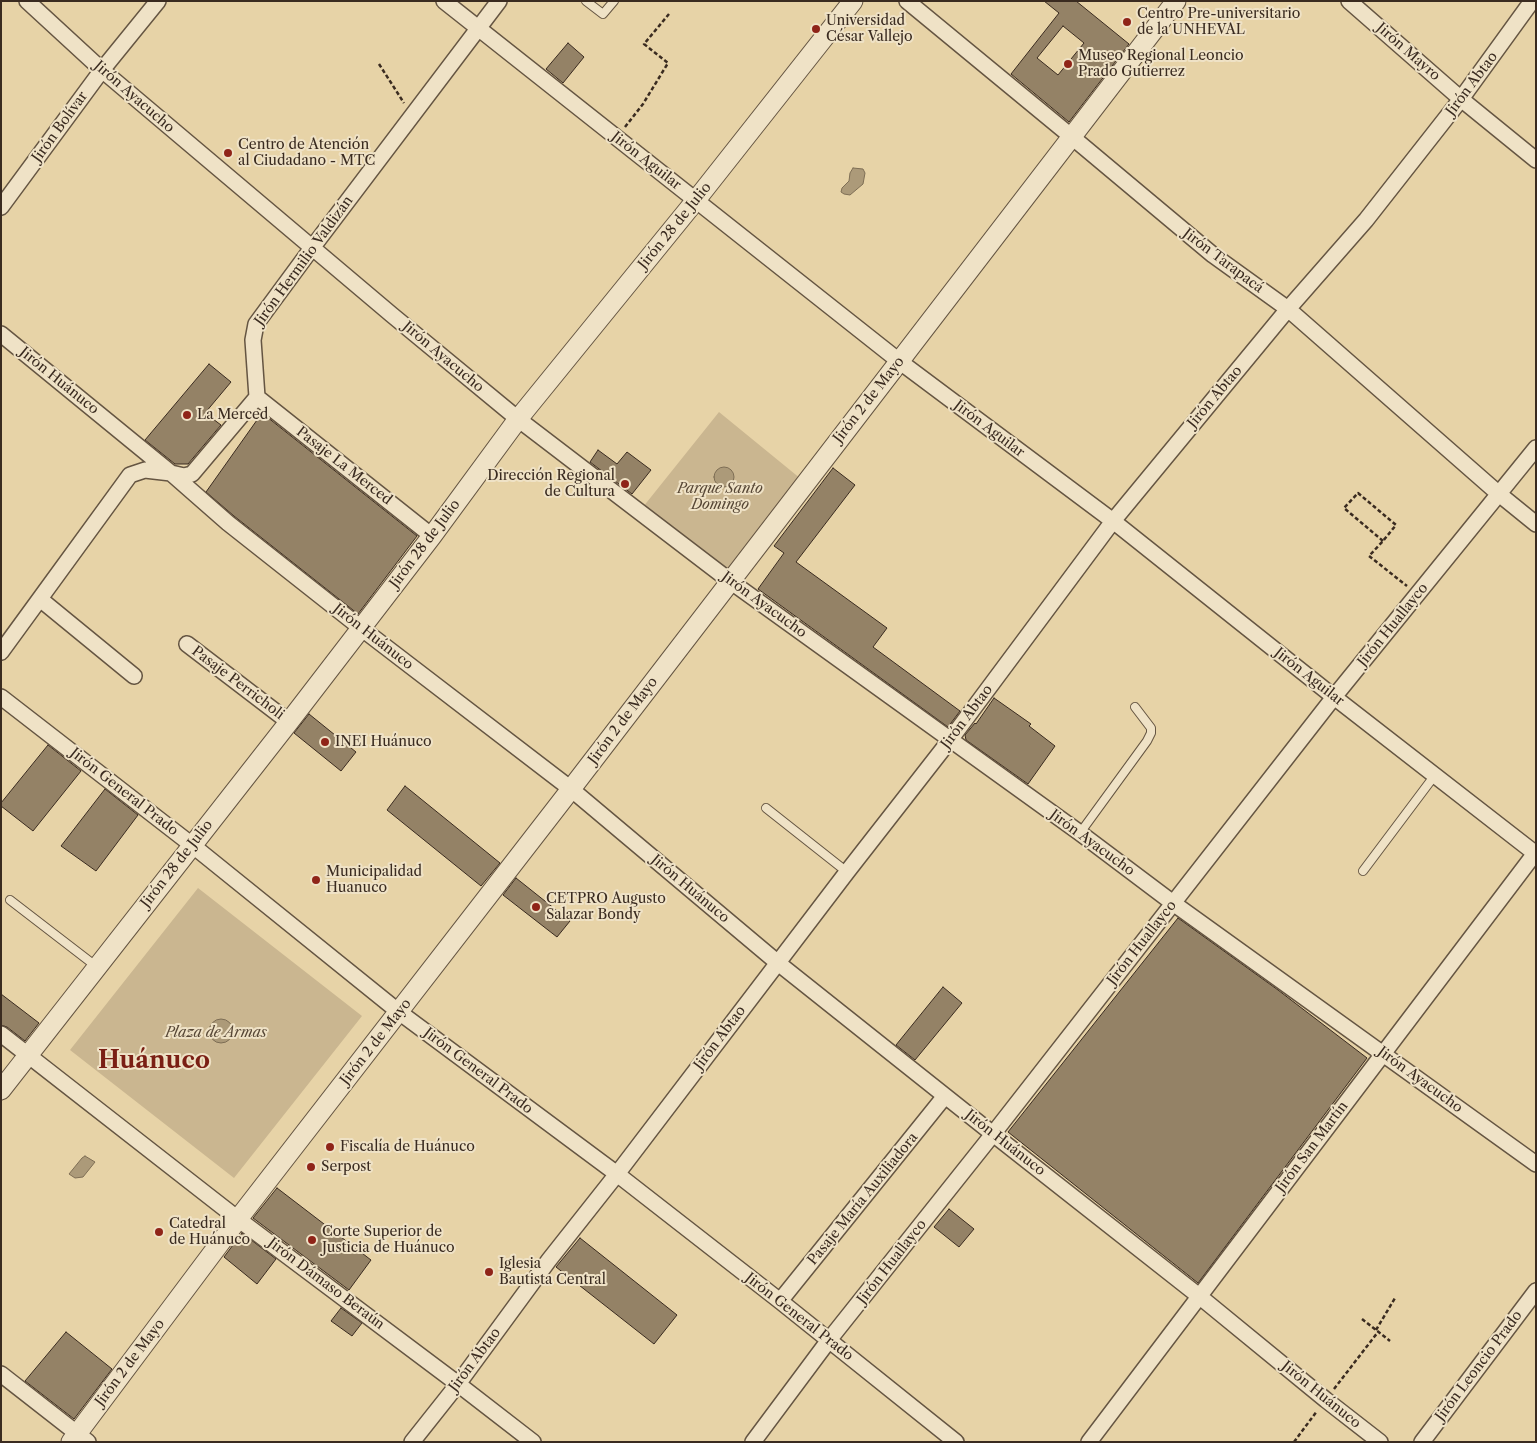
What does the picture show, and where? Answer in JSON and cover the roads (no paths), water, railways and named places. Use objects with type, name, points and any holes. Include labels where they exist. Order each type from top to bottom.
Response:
[{"type":"street","name":"Jirón Ayacucho","points":[[27,1],[102,70],[518,419],[730,581],[1536,1164]]},
{"type":"street","name":"Jirón Bolívar","points":[[1,207],[102,70],[158,1]]},
{"type":"street","name":"Jirón Aguilar","points":[[444,1],[899,361],[1113,521],[1334,697],[1535,853]]},
{"type":"street","name":"Jirón Hermilio Valdizán","points":[[257,397],[253,340],[256,324],[499,1]]},
{"type":"street","name":"Jirón 28 de Julio","points":[[1,1090],[289,722],[432,536],[518,419],[696,200],[853,1]]},
{"type":"street","name":"Jirón Tarapacá","points":[[907,1],[1213,255],[1288,309],[1536,524]]},
{"type":"street","name":"Jirón 2 de Mayo","points":[[79,1439],[238,1219],[1176,1]]},
{"type":"street","name":"Jirón Mayro","points":[[1350,1],[1461,100],[1536,160]]},
{"type":"street","name":"Jirón Abtao","points":[[412,1442],[458,1384],[549,1260],[950,740],[1113,521],[1288,309],[1366,220],[1461,100],[1532,1]]},
{"type":"street","name":"Jirón Huánuco","points":[[1,334],[171,473],[228,523],[571,789],[778,963],[1199,1296],[1380,1442]]},
{"type":"street","points":[[1,652],[130,475],[145,470],[184,476],[192,474],[257,397]]},
{"type":"street","name":"Pasaje La Merced","points":[[257,397],[432,536]]},
{"type":"street","name":"Jirón Huallayco","points":[[752,1442],[829,1340],[993,1134],[1334,697],[1536,448]]},
{"type":"street","points":[[40,599],[134,676]]},
{"type":"street","name":"Pasaje Perricholi","points":[[187,644],[289,722]]},
{"type":"street","name":"Jirón General Prado","points":[[1,696],[192,845],[399,1012],[617,1174],[956,1442]]},
{"type":"street","name":"Jirón San Martín","points":[[1089,1442],[1535,853]]},
{"type":"street","name":"Jirón Dámaso Beraún","points":[[1,1034],[238,1219],[533,1442]]},
{"type":"street","name":"Pasaje María Auxiliadora","points":[[780,1301],[945,1096]]},
{"type":"street","name":"Jirón Leoncio Prado","points":[[1422,1442],[1536,1291]]},
{"type":"street","points":[[1,1374],[79,1439]]},
{"type":"lane","points":[[586,1],[603,14],[614,1]]},
{"type":"lane","points":[[1080,833],[1151,733],[1151,728],[1135,706]]},
{"type":"lane","points":[[1363,871],[1435,776]]},
{"type":"lane","points":[[766,808],[847,872]]},
{"type":"lane","points":[[10,900],[97,967]]},
{"type":"place","name":"Centro Pre-universitario de la UNHEVAL","points":[[1127,22]]},
{"type":"place","name":"Universidad César Vallejo","points":[[816,29]]},
{"type":"place","name":"Museo Regional Leoncio Prado Gutierrez","points":[[1068,64]]},
{"type":"place","name":"Centro de Atención al Ciudadano - MTC","points":[[228,153]]},
{"type":"place","name":"La Merced","points":[[187,415]]},
{"type":"place","name":"Dirección Regional de Cultura","points":[[625,484]]},
{"type":"place","name":"INEI Huánuco","points":[[325,742]]},
{"type":"place","name":"Municipalidad Huanuco","points":[[316,880]]},
{"type":"place","name":"CETPRO Augusto Salazar Bondy","points":[[536,907]]},
{"type":"place","name":"Fiscalía de Huánuco","points":[[330,1147]]},
{"type":"place","name":"Serpost","points":[[311,1167]]},
{"type":"place","name":"Catedral de Huánuco","points":[[159,1232]]},
{"type":"place","name":"Corte Superior de Justicia de Huánuco","points":[[312,1240]]},
{"type":"place","name":"Iglesia Bautista Central","points":[[489,1272]]},
{"type":"district","name":"Huánuco","points":[[154,1061]]},
{"type":"park label","name":"Parque Santo Domingo","points":[[720,498]]},
{"type":"park label","name":"Plaza de Armas","points":[[216,1033]]}]
